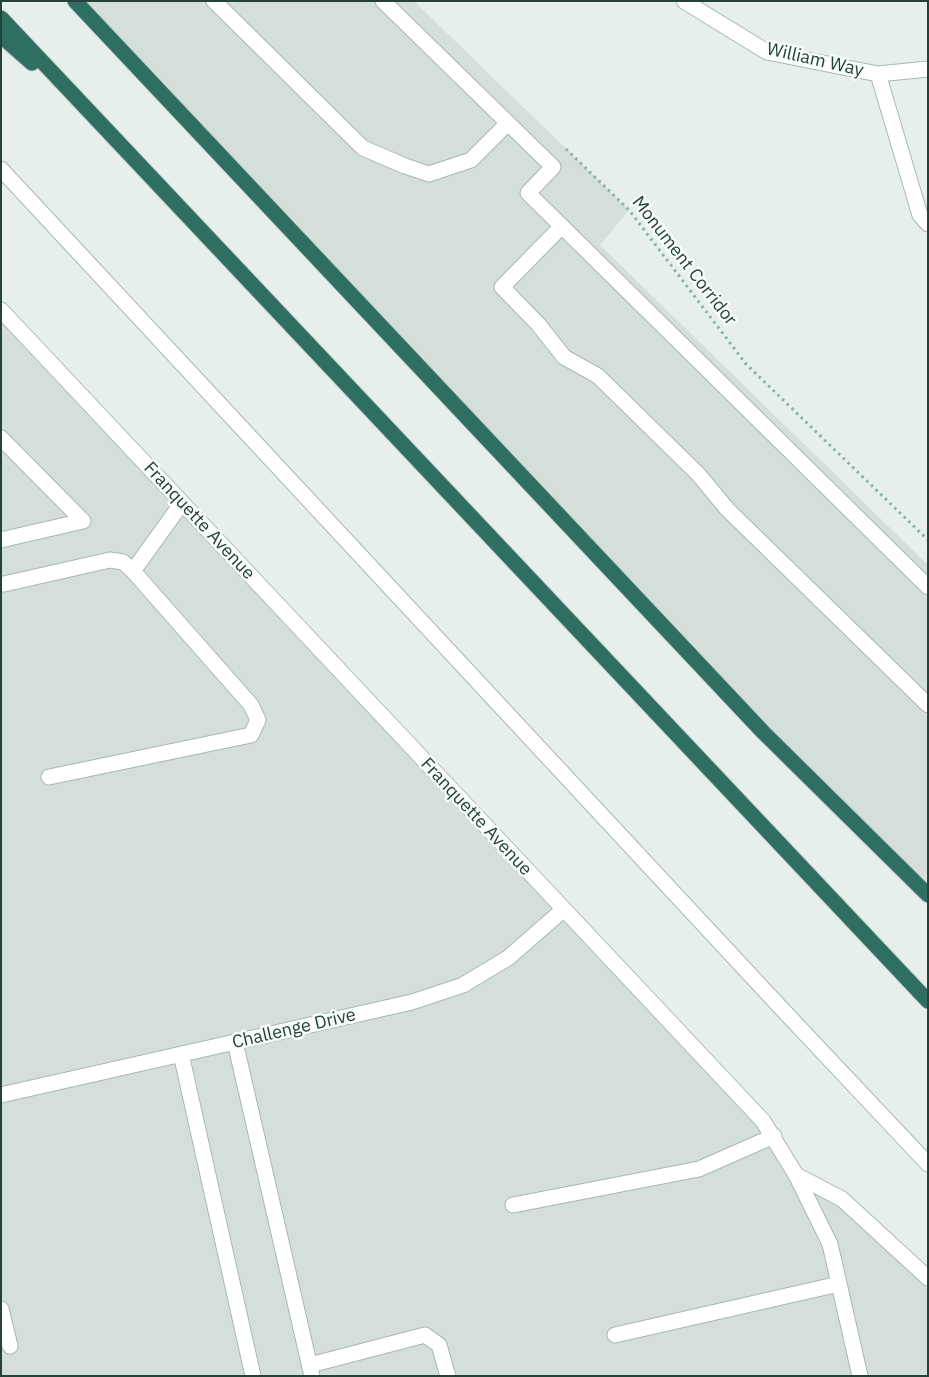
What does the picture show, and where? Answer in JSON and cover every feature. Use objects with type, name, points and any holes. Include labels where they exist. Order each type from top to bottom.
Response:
[{"type":"highway","points":[[75,1],[763,732],[928,895]]},
{"type":"highway","points":[[83,1],[156,87]]},
{"type":"highway","points":[[1,18],[928,1001]]},
{"type":"highway","points":[[1,36],[111,134]]},
{"type":"street","points":[[214,1],[364,148],[405,166],[429,174],[471,160],[508,123]]},
{"type":"street","points":[[383,1],[553,167],[528,193],[928,587]]},
{"type":"street","name":"William Way","points":[[684,1],[767,52],[878,74],[928,69]]},
{"type":"street","points":[[878,74],[920,215],[928,224]]},
{"type":"street","points":[[1,168],[774,1001],[928,1164]]},
{"type":"street","points":[[562,226],[502,287],[538,324],[564,357],[598,376],[699,476],[726,509],[928,705]]},
{"type":"street","name":"Franquette Avenue","points":[[1,310],[764,1121],[796,1176],[830,1244],[860,1376]]},
{"type":"street","points":[[1,438],[83,521],[1,540]]},
{"type":"street","points":[[133,571],[182,503]]},
{"type":"street","points":[[4,584],[110,560],[123,562],[251,705],[258,720],[252,735],[48,777]]},
{"type":"street","name":"Challenge Drive","points":[[1,1095],[412,1002],[463,985],[508,958],[564,910]]},
{"type":"street","points":[[235,1042],[311,1370],[424,1335],[439,1345],[448,1376]]},
{"type":"street","points":[[181,1054],[253,1376]]},
{"type":"street","points":[[513,1205],[699,1169],[774,1136]]},
{"type":"street","points":[[796,1176],[842,1198],[928,1278]]},
{"type":"street","points":[[615,1335],[839,1284]]},
{"type":"street","points":[[1,1310],[10,1346]]},
{"type":"path","name":"Monument Corridor","points":[[565,148],[629,210],[746,364],[928,540]]},
{"type":"shaded area","points":[[83,1],[414,1],[629,210],[600,245],[928,565],[928,895],[869,837]]},
{"type":"shaded area","points":[[1,310],[763,1121],[796,1175],[842,1199],[928,1278],[928,1376],[1,1376]]}]
